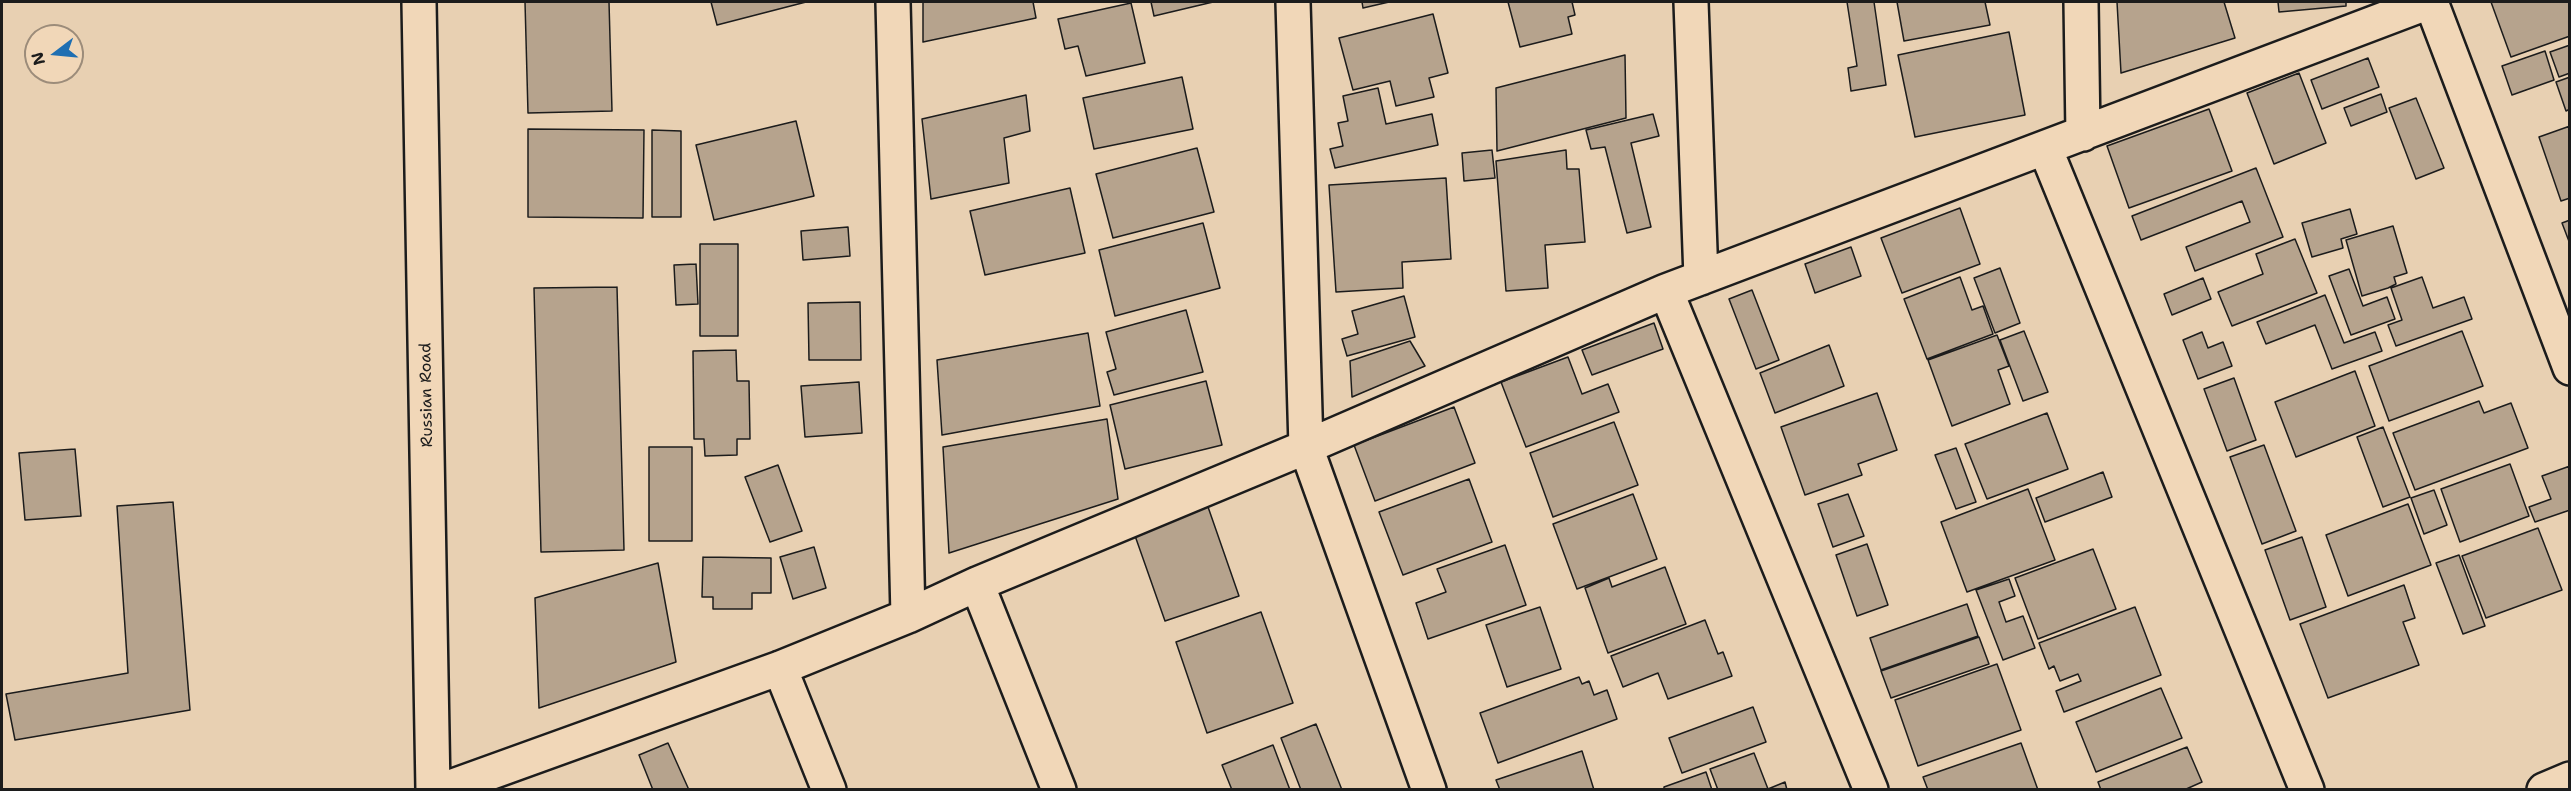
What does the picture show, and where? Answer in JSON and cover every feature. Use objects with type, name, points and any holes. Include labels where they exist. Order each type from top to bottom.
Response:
[{"type":"street","name":"Russian Road","points":[[419,2],[433,789]]},
{"type":"street","points":[[893,2],[908,616]]},
{"type":"street","points":[[1293,2],[1306,447],[1429,789]]},
{"type":"street","points":[[1691,2],[1701,278]]},
{"type":"street","points":[[2081,2],[2083,134]]},
{"type":"street","points":[[442,789],[780,668],[908,616],[977,584],[1306,447],[1666,291],[2430,2],[2570,368]]},
{"type":"street","points":[[2045,147],[2307,789]]},
{"type":"street","points":[[1666,291],[1871,789]]},
{"type":"street","points":[[977,584],[1059,789]]},
{"type":"street","points":[[780,668],[829,789]]},
{"type":"street","points":[[2544,789],[2570,779]]},
{"type":"building","points":[[525,2],[609,2],[612,111],[528,113]]},
{"type":"building","points":[[711,2],[806,2],[717,25]]},
{"type":"building","points":[[923,2],[1033,2],[1036,18],[923,42]]},
{"type":"building","points":[[1151,2],[1213,2],[1154,16]]},
{"type":"building","points":[[1362,2],[1389,2],[1363,8]]},
{"type":"building","points":[[1508,2],[1572,2],[1575,15],[1568,17],[1572,34],[1520,47]]},
{"type":"building","points":[[1847,2],[1874,2],[1886,85],[1851,91],[1848,68],[1857,66]]},
{"type":"building","points":[[1897,2],[1985,2],[1990,25],[1904,41]]},
{"type":"building","points":[[2117,2],[2224,2],[2235,38],[2121,73]]},
{"type":"building","points":[[2278,2],[2346,2],[2346,6],[2279,12]]},
{"type":"building","points":[[2491,2],[2570,2],[2570,36],[2511,57]]},
{"type":"building","points":[[1131,3],[1145,63],[1086,76],[1078,46],[1065,49],[1058,19]]},
{"type":"building","points":[[1433,14],[1448,73],[1429,78],[1434,97],[1396,106],[1390,81],[1353,90],[1339,38]]},
{"type":"building","points":[[2009,32],[2025,115],[1915,137],[1898,55]]},
{"type":"building","points":[[2570,45],[2570,73],[2559,77],[2550,52]]},
{"type":"building","points":[[2545,51],[2554,80],[2512,95],[2502,66]]},
{"type":"building","points":[[1625,55],[1626,118],[1497,151],[1496,88]]},
{"type":"building","points":[[2368,58],[2379,87],[2322,109],[2311,80]]},
{"type":"building","points":[[2299,73],[2326,143],[2274,164],[2247,93]]},
{"type":"building","points":[[1182,77],[1193,129],[1094,149],[1083,98]]},
{"type":"building","points":[[2570,77],[2570,109],[2566,111],[2556,82]]},
{"type":"building","points":[[1378,88],[1386,124],[1432,114],[1438,145],[1335,168],[1330,149],[1343,146],[1338,123],[1348,121],[1343,96]]},
{"type":"building","points":[[2381,94],[2387,112],[2351,126],[2344,108]]},
{"type":"building","points":[[1026,95],[1030,131],[1004,138],[1009,183],[931,199],[922,119]]},
{"type":"building","points":[[2416,98],[2444,168],[2416,179],[2389,108]]},
{"type":"building","points":[[2209,109],[2232,171],[2129,208],[2107,146]]},
{"type":"building","points":[[1653,114],[1659,136],[1631,143],[1651,227],[1627,233],[1605,147],[1591,149],[1586,130]]},
{"type":"building","points":[[796,121],[814,196],[714,220],[696,145]]},
{"type":"building","points":[[2570,126],[2570,198],[2561,201],[2539,137]]},
{"type":"building","points":[[528,129],[644,130],[643,218],[528,217]]},
{"type":"building","points":[[652,130],[681,131],[681,217],[652,217]]},
{"type":"building","points":[[1197,148],[1214,212],[1113,238],[1096,174]]},
{"type":"building","points":[[1492,150],[1495,178],[1464,181],[1462,153]]},
{"type":"building","points":[[1566,150],[1567,169],[1579,169],[1585,242],[1545,245],[1548,288],[1506,291],[1496,161]]},
{"type":"building","points":[[2256,168],[2283,237],[2195,271],[2186,247],[2250,222],[2242,201],[2141,240],[2132,216]]},
{"type":"building","points":[[1446,178],[1451,259],[1402,262],[1403,288],[1336,292],[1329,185]]},
{"type":"building","points":[[1070,188],[1085,253],[985,275],[970,211]]},
{"type":"building","points":[[1960,208],[1980,264],[1902,293],[1881,238]]},
{"type":"building","points":[[2350,209],[2357,234],[2341,239],[2343,248],[2312,257],[2302,223]]},
{"type":"building","points":[[2570,220],[2570,244],[2562,223]]},
{"type":"building","points":[[1203,223],[1220,288],[1115,316],[1099,250]]},
{"type":"building","points":[[2393,226],[2407,273],[2394,277],[2396,284],[2362,296],[2346,240]]},
{"type":"building","points":[[848,227],[850,256],[803,260],[801,231]]},
{"type":"building","points":[[2295,239],[2317,293],[2232,326],[2218,292],[2263,274],[2256,254]]},
{"type":"building","points":[[700,244],[738,244],[738,336],[700,336]]},
{"type":"building","points":[[1851,247],[1861,276],[1815,293],[1805,264]]},
{"type":"building","points":[[696,264],[698,304],[676,305],[674,265]]},
{"type":"building","points":[[2000,268],[2020,323],[1995,333],[1974,278]]},
{"type":"building","points":[[2349,269],[2363,306],[2387,297],[2395,319],[2351,335],[2329,276]]},
{"type":"building","points":[[1960,277],[1972,310],[1983,306],[1993,334],[1927,359],[1904,299]]},
{"type":"building","points":[[2422,277],[2433,308],[2464,297],[2472,319],[2396,346],[2388,325],[2402,320],[2391,288]]},
{"type":"building","points":[[2203,278],[2211,299],[2172,315],[2164,294]]},
{"type":"building","points":[[617,287],[624,550],[541,552],[534,288]]},
{"type":"building","points":[[1752,290],[1779,360],[1756,369],[1729,299]]},
{"type":"building","points":[[2325,295],[2344,343],[2375,332],[2382,351],[2332,369],[2315,325],[2266,344],[2257,322]]},
{"type":"building","points":[[1404,296],[1415,337],[1347,356],[1342,339],[1358,334],[1352,311]]},
{"type":"building","points":[[860,302],[861,360],[809,360],[808,303]]},
{"type":"building","points":[[1186,310],[1203,372],[1114,395],[1107,372],[1116,369],[1106,332]]},
{"type":"building","points":[[1654,323],[1663,349],[1592,375],[1582,350]]},
{"type":"building","points":[[2024,331],[2048,392],[2023,401],[2000,340]]},
{"type":"building","points":[[2462,331],[2483,386],[2389,421],[2369,366]]},
{"type":"building","points":[[2202,332],[2208,348],[2223,342],[2232,366],[2198,379],[2183,340]]},
{"type":"building","points":[[1088,333],[1100,406],[942,435],[937,360]]},
{"type":"building","points":[[1997,335],[2009,366],[1998,370],[2010,404],[1952,426],[1928,360]]},
{"type":"building","points":[[1410,341],[1425,366],[1352,397],[1350,361]]},
{"type":"building","points":[[1829,345],[1844,386],[1775,413],[1760,373]]},
{"type":"building","points":[[736,350],[737,381],[749,381],[750,439],[737,439],[737,455],[705,456],[704,439],[694,439],[693,351]]},
{"type":"building","points":[[1568,357],[1582,394],[1608,384],[1619,412],[1526,447],[1501,382]]},
{"type":"building","points":[[2355,371],[2375,426],[2296,457],[2275,402]]},
{"type":"building","points":[[2234,378],[2256,440],[2227,451],[2204,389]]},
{"type":"building","points":[[1206,381],[1222,445],[1125,469],[1110,405]]},
{"type":"building","points":[[859,382],[862,433],[805,437],[801,386]]},
{"type":"building","points":[[1877,393],[1897,450],[1858,464],[1862,475],[1805,495],[1781,427]]},
{"type":"building","points":[[2479,401],[2484,413],[2511,403],[2528,448],[2415,490],[2393,433]]},
{"type":"building","points":[[1454,407],[1475,463],[1375,501],[1354,445]]},
{"type":"building","points":[[2047,413],[2068,469],[1987,499],[1965,444]]},
{"type":"building","points":[[1107,419],[1118,499],[949,553],[943,447]]},
{"type":"building","points":[[1614,422],[1638,485],[1553,517],[1530,453]]},
{"type":"building","points":[[2383,427],[2410,497],[2383,507],[2357,437]]},
{"type":"building","points":[[2264,445],[2296,531],[2262,544],[2230,457]]},
{"type":"building","points":[[649,447],[692,447],[692,541],[649,541]]},
{"type":"building","points":[[1956,448],[1976,502],[1956,509],[1935,455]]},
{"type":"building","points":[[75,449],[81,516],[25,520],[19,453]]},
{"type":"building","points":[[2510,464],[2529,516],[2460,542],[2441,489]]},
{"type":"building","points":[[778,465],[802,531],[770,542],[745,477]]},
{"type":"building","points":[[2570,466],[2570,510],[2535,522],[2529,507],[2551,499],[2542,476]]},
{"type":"building","points":[[2103,472],[2112,497],[2045,522],[2036,498]]},
{"type":"building","points":[[1469,479],[1492,542],[1403,575],[1379,512]]},
{"type":"building","points":[[2028,489],[2055,560],[1967,592],[1941,522]]},
{"type":"building","points":[[2434,490],[2447,525],[2424,534],[2411,498]]},
{"type":"building","points":[[1633,494],[1657,559],[1577,589],[1553,524]]},
{"type":"building","points":[[1848,494],[1864,536],[1833,547],[1818,504]]},
{"type":"building","points":[[173,502],[190,710],[15,740],[6,694],[128,673],[117,506]]},
{"type":"building","points":[[1207,504],[1239,596],[1165,621],[1133,530]]},
{"type":"building","points":[[2408,504],[2431,565],[2348,596],[2326,535]]},
{"type":"building","points":[[2538,528],[2562,590],[2486,618],[2462,556]]},
{"type":"building","points":[[2302,537],[2326,607],[2290,620],[2265,550]]},
{"type":"building","points":[[1867,544],[1888,605],[1857,616],[1836,555]]},
{"type":"building","points":[[1505,545],[1526,605],[1428,639],[1416,603],[1446,592],[1437,569]]},
{"type":"building","points":[[814,547],[826,588],[793,599],[780,557]]},
{"type":"building","points":[[2093,549],[2116,609],[2038,639],[2015,578]]},
{"type":"building","points":[[2459,555],[2485,626],[2463,634],[2436,563]]},
{"type":"building","points":[[703,557],[771,558],[771,593],[752,593],[752,609],[713,609],[713,597],[702,597]]},
{"type":"building","points":[[658,563],[676,662],[539,708],[535,598]]},
{"type":"building","points":[[1665,567],[1686,624],[1608,653],[1585,588],[1609,578],[1612,587]]},
{"type":"building","points":[[2009,579],[2015,596],[1999,602],[2006,622],[2023,616],[2035,648],[2003,660],[1976,590]]},
{"type":"building","points":[[2404,585],[2415,618],[2403,622],[2419,665],[2328,698],[2300,624]]},
{"type":"building","points":[[1967,604],[1978,636],[1881,670],[1870,638]]},
{"type":"building","points":[[1540,607],[1561,669],[1507,687],[1486,625]]},
{"type":"building","points":[[2135,607],[2161,675],[2064,712],[2056,691],[2081,681],[2078,674],[2060,681],[2054,666],[2049,669],[2039,643]]},
{"type":"building","points":[[1261,612],[1293,703],[1207,733],[1176,642]]},
{"type":"building","points":[[1705,620],[1718,654],[1723,652],[1732,676],[1668,699],[1658,673],[1623,687],[1611,656]]},
{"type":"building","points":[[1979,637],[1989,664],[1891,698],[1881,671]]},
{"type":"building","points":[[1997,664],[2021,730],[1918,766],[1895,700]]},
{"type":"building","points":[[1579,677],[1582,684],[1589,681],[1594,695],[1607,690],[1617,719],[1498,763],[1480,713]]},
{"type":"building","points":[[2161,688],[2182,738],[2096,772],[2076,722]]},
{"type":"building","points":[[1753,707],[1766,742],[1682,773],[1669,738]]},
{"type":"building","points":[[1316,724],[1342,790],[1301,790],[1281,738]]},
{"type":"building","points":[[668,743],[689,790],[653,790],[639,755]]},
{"type":"building","points":[[2021,743],[2038,790],[1928,790],[1923,777]]},
{"type":"building","points":[[1273,745],[1290,790],[1232,790],[1222,765]]},
{"type":"building","points":[[2187,747],[2202,782],[2184,790],[2101,790],[2098,782]]},
{"type":"building","points":[[1582,751],[1594,790],[1500,790],[1496,780]]},
{"type":"building","points":[[1754,753],[1768,789],[1785,782],[1787,790],[1718,790],[1710,769]]},
{"type":"building","points":[[1706,772],[1712,790],[1664,790],[1664,787]]}]
